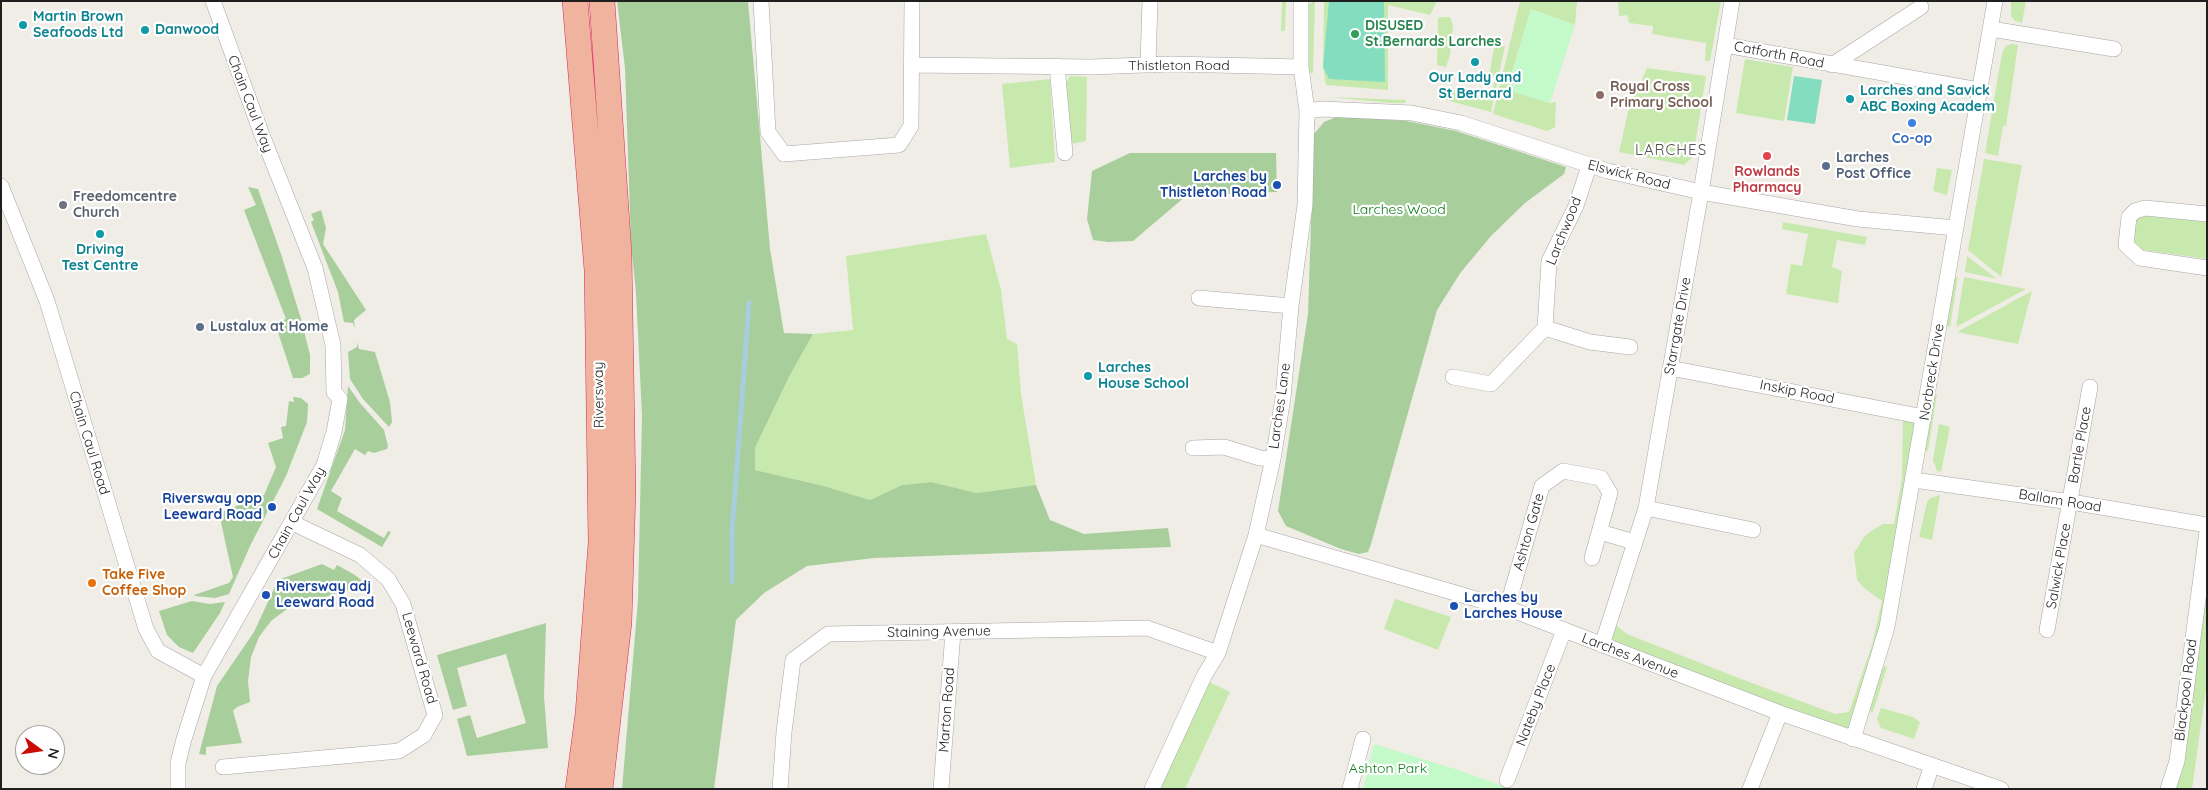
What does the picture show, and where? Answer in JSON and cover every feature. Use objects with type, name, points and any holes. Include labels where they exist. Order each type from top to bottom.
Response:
[{"type":"highway","name":"Riversway","points":[[575,1],[597,270],[601,543],[588,714],[578,789]]},
{"type":"highway","name":"Riversway","points":[[600,789],[619,622],[623,491],[619,254],[602,1]]},
{"type":"street","name":"Chain Caul Way","points":[[178,789],[178,764],[204,676],[293,523],[324,465],[334,432],[340,399],[334,392],[333,345],[315,268],[262,135],[213,1]]},
{"type":"street","points":[[761,1],[768,132],[784,154],[899,145],[911,126],[912,1]]},
{"type":"street","points":[[1148,64],[1150,1]]},
{"type":"street","name":"Larches Lane","points":[[1152,789],[1204,676],[1218,653],[1256,535],[1273,459],[1284,398],[1291,306],[1305,206],[1307,111],[1300,68],[1301,1]]},
{"type":"street","name":"Starrgate Drive","points":[[1602,645],[1646,508],[1732,1]]},
{"type":"street","name":"Norbreck Drive","points":[[1853,739],[1887,627],[1914,480],[1995,1]]},
{"type":"street","name":"Catforth Road","points":[[1832,65],[1921,7]]},
{"type":"street","points":[[1991,28],[2114,49]]},
{"type":"street","name":"Catforth Road","points":[[1725,45],[1979,90]]},
{"type":"street","name":"Thistleton Road","points":[[912,65],[1058,66],[1148,64],[1300,68]]},
{"type":"street","points":[[1058,66],[1065,153]]},
{"type":"street","name":"Elswick Road","points":[[1307,111],[1322,109],[1412,113],[1461,123],[1589,166],[1701,192],[1858,219],[1956,228]]},
{"type":"street","name":"Larchwood","points":[[1545,328],[1549,261],[1576,206],[1589,166]]},
{"type":"street","name":"Chain Caul Road","points":[[1,186],[47,301],[146,629],[158,651],[204,676]]},
{"type":"street","points":[[2207,214],[2145,208],[2135,211],[2128,217],[2126,245],[2140,258],[2207,268]]},
{"type":"street","points":[[1199,298],[1291,306]]},
{"type":"street","points":[[1453,377],[1491,384],[1545,328],[1590,342],[1630,347]]},
{"type":"street","name":"Inskip Road","points":[[1670,368],[1924,416]]},
{"type":"street","name":"Bartle Place","points":[[2071,502],[2090,388]]},
{"type":"street","points":[[1193,448],[1224,447],[1260,458],[1273,459]]},
{"type":"street","name":"Ashton Gate","points":[[1508,608],[1542,486],[1563,471],[1602,478],[1610,493],[1592,558]]},
{"type":"street","name":"Ballam Road","points":[[1914,480],[2071,502],[2207,525]]},
{"type":"street","name":"Salwick Place","points":[[2048,630],[2071,502]]},
{"type":"street","points":[[1646,508],[1753,530]]},
{"type":"street","name":"Leeward Road","points":[[223,767],[399,751],[424,735],[435,715],[403,604],[388,579],[360,555],[293,523]]},
{"type":"street","name":"Blackpool Road","points":[[2168,789],[2177,761],[2207,531]]},
{"type":"street","points":[[1600,532],[1634,542]]},
{"type":"street","name":"Larches Avenue","points":[[1256,535],[1508,608],[1780,713],[2001,789]]},
{"type":"street","name":"Staining Avenue","points":[[780,789],[784,732],[793,660],[828,634],[1147,628],[1218,653]]},
{"type":"street","name":"Nateby Place","points":[[1507,780],[1564,630]]},
{"type":"street","name":"Marton Road","points":[[941,789],[953,632]]},
{"type":"street","points":[[1750,789],[1780,713]]},
{"type":"street","points":[[1350,789],[1363,739]]},
{"type":"street","points":[[1924,789],[1932,765]]},
{"type":"green space","points":[[617,1],[748,1],[770,249],[784,333],[813,334],[789,377],[755,448],[755,470],[824,486],[870,500],[902,485],[931,482],[977,493],[1036,485],[1050,520],[1084,534],[1168,528],[1171,547],[874,558],[807,566],[764,593],[736,620],[714,789],[622,789],[638,600],[642,416],[636,293],[631,243],[625,68]]},
{"type":"green space","points":[[1282,1],[1286,1],[1285,31],[1281,31]]},
{"type":"green space","points":[[1315,1],[1313,73],[1307,73],[1308,4]]},
{"type":"green space","name":"DISUSED St.Bernards Larches","points":[[1324,1],[1437,1],[1430,15],[1388,5],[1388,90],[1326,85],[1323,67]]},
{"type":"green space","name":"DISUSED St.Bernards Larches","points":[[1329,1],[1384,2],[1385,82],[1329,79],[1323,67]]},
{"type":"green space","points":[[1520,1],[1577,1],[1575,25],[1531,9],[1507,89],[1550,103],[1556,102],[1555,127],[1547,131],[1493,114]]},
{"type":"green space","points":[[1618,1],[1721,1],[1710,61],[1705,61],[1706,43],[1652,34],[1653,26],[1629,23],[1627,15],[1619,16]]},
{"type":"green space","points":[[2011,1],[2026,1],[2022,23],[2015,21],[2011,16]]},
{"type":"green space","points":[[1531,9],[1575,25],[1550,103],[1507,90]]},
{"type":"green space","points":[[1450,17],[1453,26],[1450,55],[1446,67],[1437,65],[1438,18]]},
{"type":"green space","points":[[2011,44],[2018,45],[2006,126],[2003,126],[1998,156],[1985,153],[2001,59],[2006,46]]},
{"type":"green space","points":[[1505,46],[1491,112],[1442,99],[1442,96],[1452,90],[1491,98],[1495,78],[1489,76],[1494,48]]},
{"type":"green space","points":[[1745,59],[1793,67],[1784,121],[1736,113]]},
{"type":"green space","points":[[1647,68],[1706,76],[1693,157],[1684,165],[1619,152],[1628,112]]},
{"type":"green space","points":[[1070,76],[1087,77],[1086,141],[1071,144],[1066,83]]},
{"type":"green space","points":[[1794,76],[1822,80],[1815,124],[1787,120]]},
{"type":"green space","points":[[1050,79],[1055,162],[1010,168],[1002,84]]},
{"type":"green space","points":[[1329,97],[1406,100],[1405,103],[1391,103]]},
{"type":"green space","name":"Larches Wood","points":[[1339,116],[1407,121],[1456,131],[1566,167],[1564,174],[1525,203],[1491,236],[1461,272],[1437,310],[1371,544],[1368,552],[1359,554],[1341,549],[1286,526],[1278,511],[1308,314],[1314,134],[1324,122]]},
{"type":"green space","points":[[1130,153],[1276,153],[1277,192],[1186,196],[1133,241],[1108,242],[1093,240],[1087,219],[1092,171]]},
{"type":"green space","points":[[1984,159],[2022,165],[2001,277],[1968,250]]},
{"type":"green space","points":[[1937,168],[1952,170],[1947,195],[1933,191]]},
{"type":"green space","points":[[248,187],[258,189],[301,319],[310,355],[310,374],[302,378],[293,378],[275,323],[286,319],[244,210],[256,205]]},
{"type":"green space","points":[[321,210],[326,228],[323,244],[366,310],[354,320],[355,328],[353,323],[344,322],[338,292],[311,222],[314,220],[311,214]]},
{"type":"green space","points":[[2142,213],[2207,221],[2207,259],[2138,249],[2133,241],[2134,218]]},
{"type":"green space","points":[[1783,222],[1867,237],[1865,245],[1837,240],[1832,267],[1842,271],[1838,303],[1786,294],[1791,264],[1802,266],[1808,234],[1782,229]]},
{"type":"green space","points":[[986,234],[1001,290],[1007,339],[1017,344],[1021,394],[1036,485],[977,493],[931,482],[902,485],[870,500],[824,486],[755,470],[755,448],[789,377],[813,334],[853,330],[846,256]]},
{"type":"green space","points":[[1967,256],[1997,279],[1965,272]]},
{"type":"green space","points":[[1954,277],[1958,277],[1950,327],[1946,326]]},
{"type":"green space","points":[[1964,277],[2026,289],[1956,327]]},
{"type":"green space","points":[[2032,291],[2018,344],[1957,332]]},
{"type":"green space","points":[[357,342],[359,349],[375,352],[390,402],[392,422],[389,427],[363,399],[350,379],[348,352],[357,347]]},
{"type":"green space","points":[[348,386],[384,430],[388,446],[387,449],[374,453],[368,451],[365,455],[355,449],[331,491],[342,498],[337,511],[384,538],[388,531],[391,532],[382,547],[317,509],[345,430]]},
{"type":"green space","points":[[1934,394],[1937,394],[1928,451],[1925,450]]},
{"type":"green space","points":[[293,397],[301,398],[308,404],[307,422],[286,476],[250,546],[229,594],[215,598],[195,596],[229,583],[233,577],[219,513],[264,495],[276,467],[268,443],[283,438],[281,427],[286,426],[289,401],[294,402]]},
{"type":"green space","points":[[1903,412],[1924,417],[1887,627],[1853,739],[1602,645],[1609,620],[1627,634],[1736,677],[1835,714],[1849,712],[1872,645],[1882,601],[1864,588],[1857,580],[1854,553],[1864,537],[1871,531],[1883,524],[1894,524],[1902,478]]},
{"type":"green space","points":[[1939,424],[1950,427],[1941,472],[1937,471],[1933,460]]},
{"type":"green space","points":[[1940,495],[1932,540],[1919,537],[1927,502],[1930,498]]},
{"type":"green space","points":[[322,564],[334,570],[337,565],[366,584],[287,609],[271,621],[259,637],[251,657],[248,681],[250,702],[237,707],[233,711],[242,743],[206,747],[206,755],[199,754],[217,686],[254,632],[278,580]]},
{"type":"green space","points":[[2207,589],[2207,682],[2192,789],[2175,789]]},
{"type":"green space","points":[[1395,599],[1451,617],[1438,650],[1384,629]]},
{"type":"green space","points":[[192,601],[210,604],[225,602],[220,613],[193,653],[179,647],[167,635],[159,611]]},
{"type":"green space","points":[[546,623],[544,696],[548,748],[467,756],[457,719],[470,715],[477,738],[526,723],[506,654],[457,668],[467,706],[453,710],[437,655]]},
{"type":"green space","points":[[1883,666],[1887,667],[1873,712],[1869,711]]},
{"type":"green space","points":[[1203,679],[1230,692],[1185,789],[1152,789]]},
{"type":"green space","points":[[1881,708],[1913,717],[1920,722],[1914,739],[1881,728],[1877,719]]},
{"type":"green space","name":"Ashton Park","points":[[1374,744],[1455,769],[1512,789],[1363,789]]},
{"type":"waterway","points":[[732,582],[732,533],[749,303]]},
{"type":"place","name":"Martin Brown Seafoods Ltd","points":[[23,25]]},
{"type":"place","name":"Danwood","points":[[145,30]]},
{"type":"place","name":"DISUSED St.Bernards Larches","points":[[1355,34]]},
{"type":"place","name":"Our Lady and St Bernard","points":[[1475,62]]},
{"type":"place","name":"Royal Cross Primary School","points":[[1600,95]]},
{"type":"place","name":"Larches and Savick ABC Boxing Academ","points":[[1850,99]]},
{"type":"place","name":"Co-op","points":[[1912,123]]},
{"type":"place","name":"Rowlands Pharmacy","points":[[1767,156]]},
{"type":"place","name":"Larches Post Office","points":[[1826,166]]},
{"type":"place","name":"Larches by Thistleton Road","points":[[1277,185]]},
{"type":"place","name":"Freedomcentre Church","points":[[63,205]]},
{"type":"place","name":"Driving Test Centre","points":[[100,234]]},
{"type":"place","name":"Lustalux at Home","points":[[200,327]]},
{"type":"place","name":"Larches House School","points":[[1088,376]]},
{"type":"place","name":"Riversway opp Leeward Road","points":[[272,507]]},
{"type":"place","name":"Take Five Coffee Shop","points":[[92,583]]},
{"type":"place","name":"Riversway adj Leeward Road","points":[[266,595]]},
{"type":"place","name":"Larches by Larches House","points":[[1454,606]]},
{"type":"district","name":"LARCHES","points":[[1671,150]]}]
